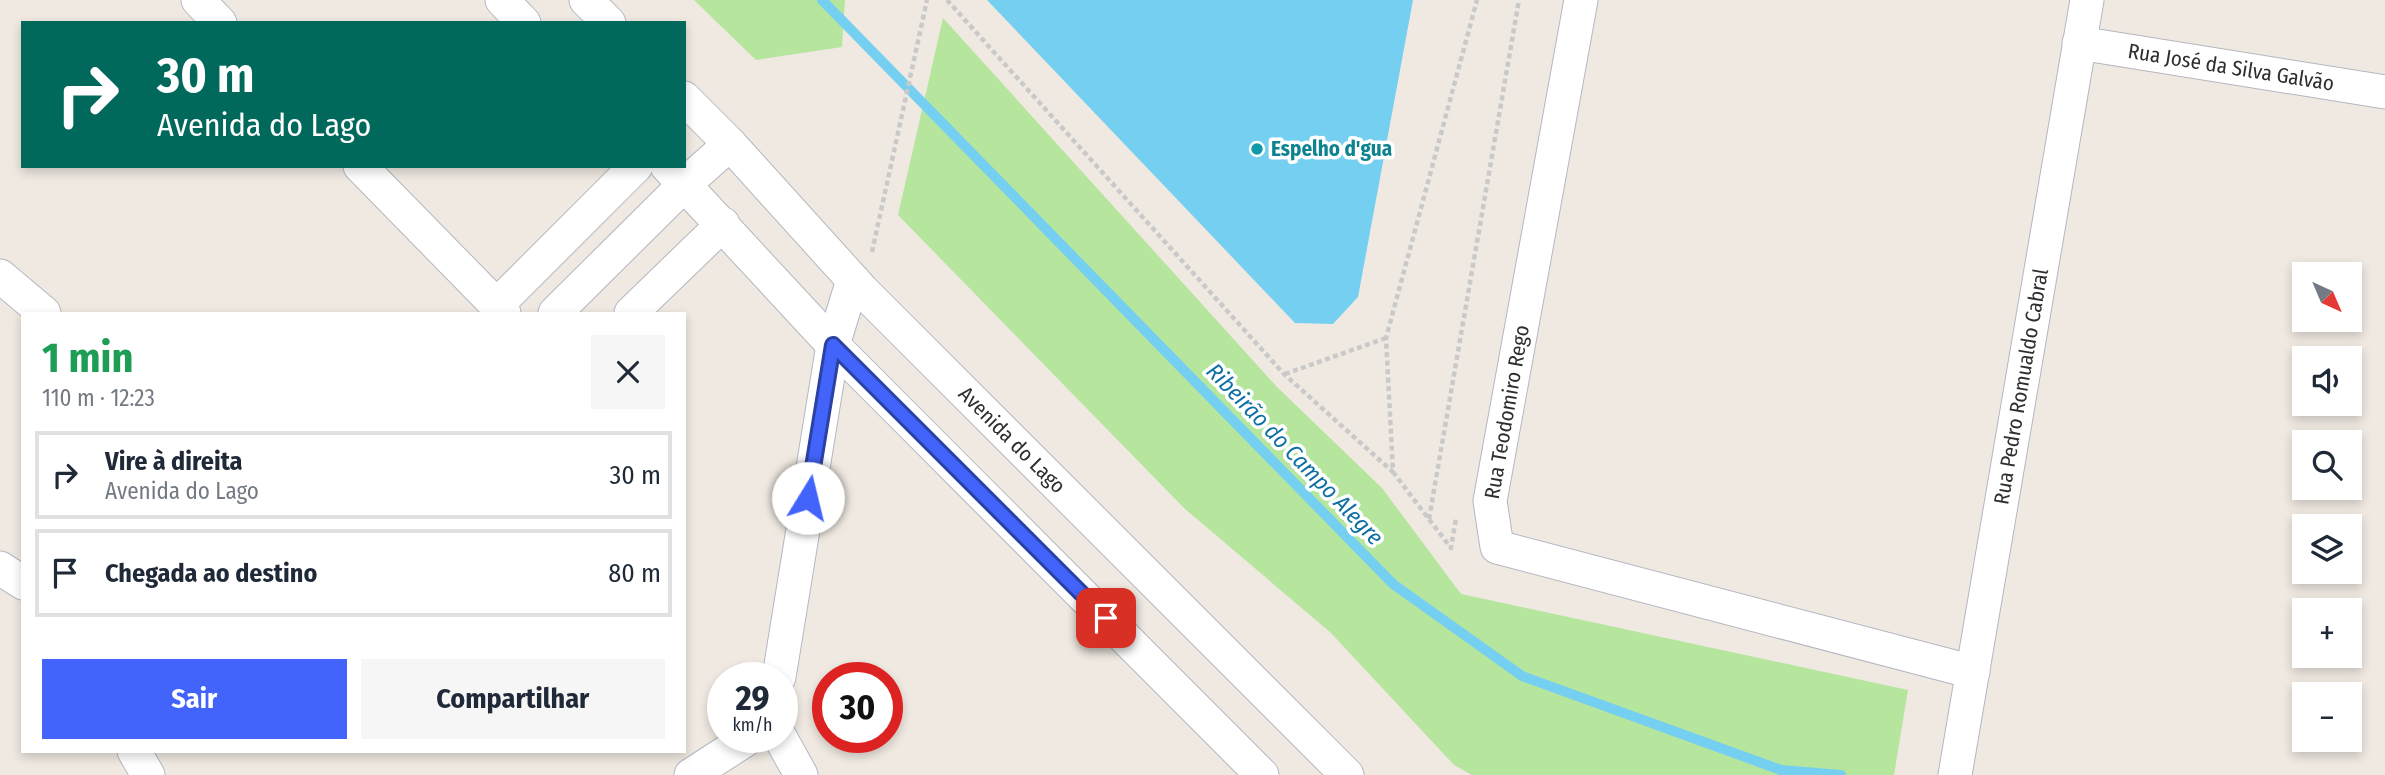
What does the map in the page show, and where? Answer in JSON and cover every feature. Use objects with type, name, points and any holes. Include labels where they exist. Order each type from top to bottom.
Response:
[{"type":"street","points":[[198,0],[218,21]]},
{"type":"street","points":[[502,0],[522,21]]},
{"type":"street","points":[[586,0],[607,21]]},
{"type":"street","name":"Rua Teodomiro Rego","points":[[1581,0],[1490,501],[1497,547],[1973,672]]},
{"type":"street","name":"Rua Pedro Romualdo Cabral","points":[[1955,775],[2087,0]]},
{"type":"street","name":"Rua José da Silva Galvão","points":[[2079,43],[2385,92]]},
{"type":"street","name":"Avenida do Lago","points":[[686,100],[730,144],[858,286],[1348,775]]},
{"type":"street","points":[[556,312],[676,175],[730,144]]},
{"type":"street","points":[[362,168],[500,310],[634,168]]},
{"type":"street","points":[[676,175],[833,345],[1262,775]]},
{"type":"street","points":[[632,312],[723,224]]},
{"type":"street","points":[[0,276],[43,312]]},
{"type":"street","points":[[781,662],[833,345],[858,286]]},
{"type":"street","points":[[0,568],[21,582]]},
{"type":"street","points":[[135,753],[148,775]]},
{"type":"street","points":[[691,775],[725,753]]},
{"type":"street","points":[[789,753],[801,775]]},
{"type":"path","points":[[858,286],[927,0]]},
{"type":"path","points":[[947,0],[1284,374],[1393,472],[1386,338],[1477,0]]},
{"type":"path","points":[[1429,520],[1519,0]]},
{"type":"path","points":[[1284,374],[1386,338]]},
{"type":"green space","points":[[694,0],[845,0],[842,47],[756,60]]},
{"type":"green space","points":[[943,18],[1277,387],[1382,488],[1461,594],[1908,690],[1894,775],[1472,775],[1454,765],[1331,633],[1184,508],[898,215]]},
{"type":"water","name":"Espelho d'gua","points":[[987,0],[1413,0],[1358,297],[1333,324],[1295,323]]},
{"type":"waterway","name":"Ribeirão do Campo Alegre","points":[[822,0],[1393,584],[1522,676],[1781,770],[1841,775]]},
{"type":"place","name":"Espelho d'gua","points":[[1257,149]]},
{"type":"route","points":[[808,498],[833,345],[1106,618]]}]
